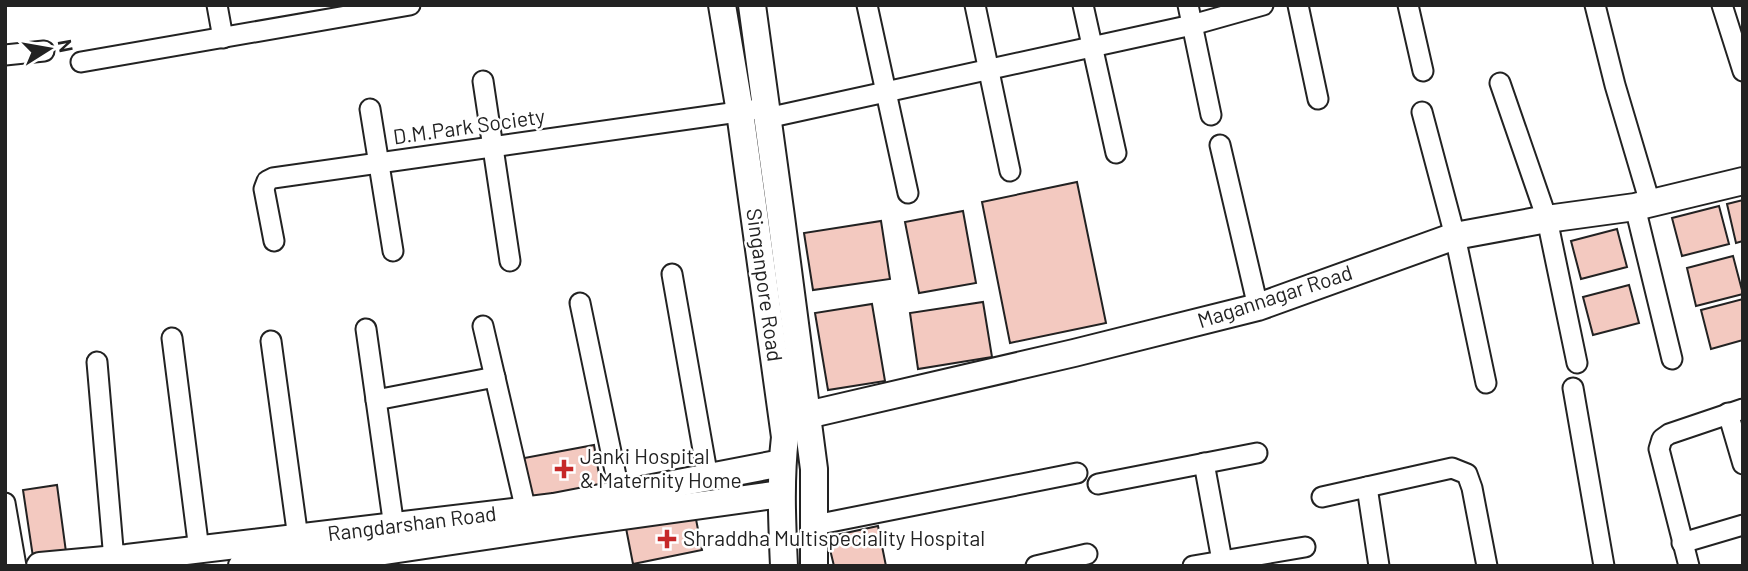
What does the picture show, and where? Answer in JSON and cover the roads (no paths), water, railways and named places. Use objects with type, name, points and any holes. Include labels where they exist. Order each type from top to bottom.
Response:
[{"type":"street","points":[[217,5],[223,38]]},
{"type":"street","points":[[81,62],[223,38],[320,13],[410,5]]},
{"type":"street","name":"Singanpore Road","points":[[722,5],[740,112],[785,437],[781,494],[784,566]]},
{"type":"street","name":"Singanpore Road","points":[[752,5],[814,469],[814,566]]},
{"type":"street","points":[[867,5],[908,193]]},
{"type":"street","points":[[975,5],[1010,171]]},
{"type":"street","points":[[1083,5],[1116,153]]},
{"type":"street","points":[[1188,5],[1211,115]]},
{"type":"street","name":"D.M.Park Society","points":[[274,241],[264,189],[267,181],[273,178],[740,112],[766,112],[886,92],[1192,25],[1263,5]]},
{"type":"street","points":[[1298,5],[1318,99]]},
{"type":"street","points":[[1408,5],[1423,71]]},
{"type":"street","points":[[1595,5],[1642,205],[1672,359]]},
{"type":"street","points":[[1722,5],[1743,71]]},
{"type":"street","points":[[5,55],[44,51]]},
{"type":"street","points":[[483,81],[510,261]]},
{"type":"street","points":[[1500,83],[1547,219],[1577,363]]},
{"type":"street","points":[[370,108],[393,251]]},
{"type":"street","points":[[1422,112],[1455,236],[1486,383]]},
{"type":"street","points":[[1220,145],[1258,307]]},
{"type":"street","name":"Magannagar Road","points":[[807,415],[1074,354],[1258,307],[1455,236],[1642,205],[1743,181]]},
{"type":"street","points":[[672,274],[708,478]]},
{"type":"street","points":[[580,303],[620,495]]},
{"type":"street","points":[[483,326],[526,511]]},
{"type":"street","points":[[366,330],[394,527]]},
{"type":"street","points":[[172,338],[199,550]]},
{"type":"street","points":[[271,341],[298,538]]},
{"type":"street","points":[[97,362],[114,559]]},
{"type":"street","points":[[376,400],[495,377]]},
{"type":"street","points":[[1573,388],[1604,566]]},
{"type":"street","points":[[1689,566],[1659,449],[1662,439],[1669,434],[1736,411],[1743,464]]},
{"type":"street","points":[[1098,484],[1257,453]]},
{"type":"street","name":"Rangdarshan Road","points":[[40,566],[526,511],[782,463]]},
{"type":"street","points":[[1204,463],[1222,563]]},
{"type":"street","points":[[1322,497],[1452,468],[1467,474],[1487,566]]},
{"type":"street","points":[[814,524],[1077,473]]},
{"type":"street","points":[[1367,486],[1379,566]]},
{"type":"street","name":"Rangdarshan Road","points":[[242,566],[378,552],[781,494]]},
{"type":"street","points":[[5,503],[16,566]]},
{"type":"street","points":[[1682,543],[1743,525]]},
{"type":"street","points":[[1193,566],[1305,547]]},
{"type":"street","points":[[1036,566],[1087,554]]},
{"type":"place","name":"Janki Hospital & Maternity Home","points":[[564,469]]},
{"type":"place","name":"Shraddha Multispeciality Hospital","points":[[667,539]]}]
